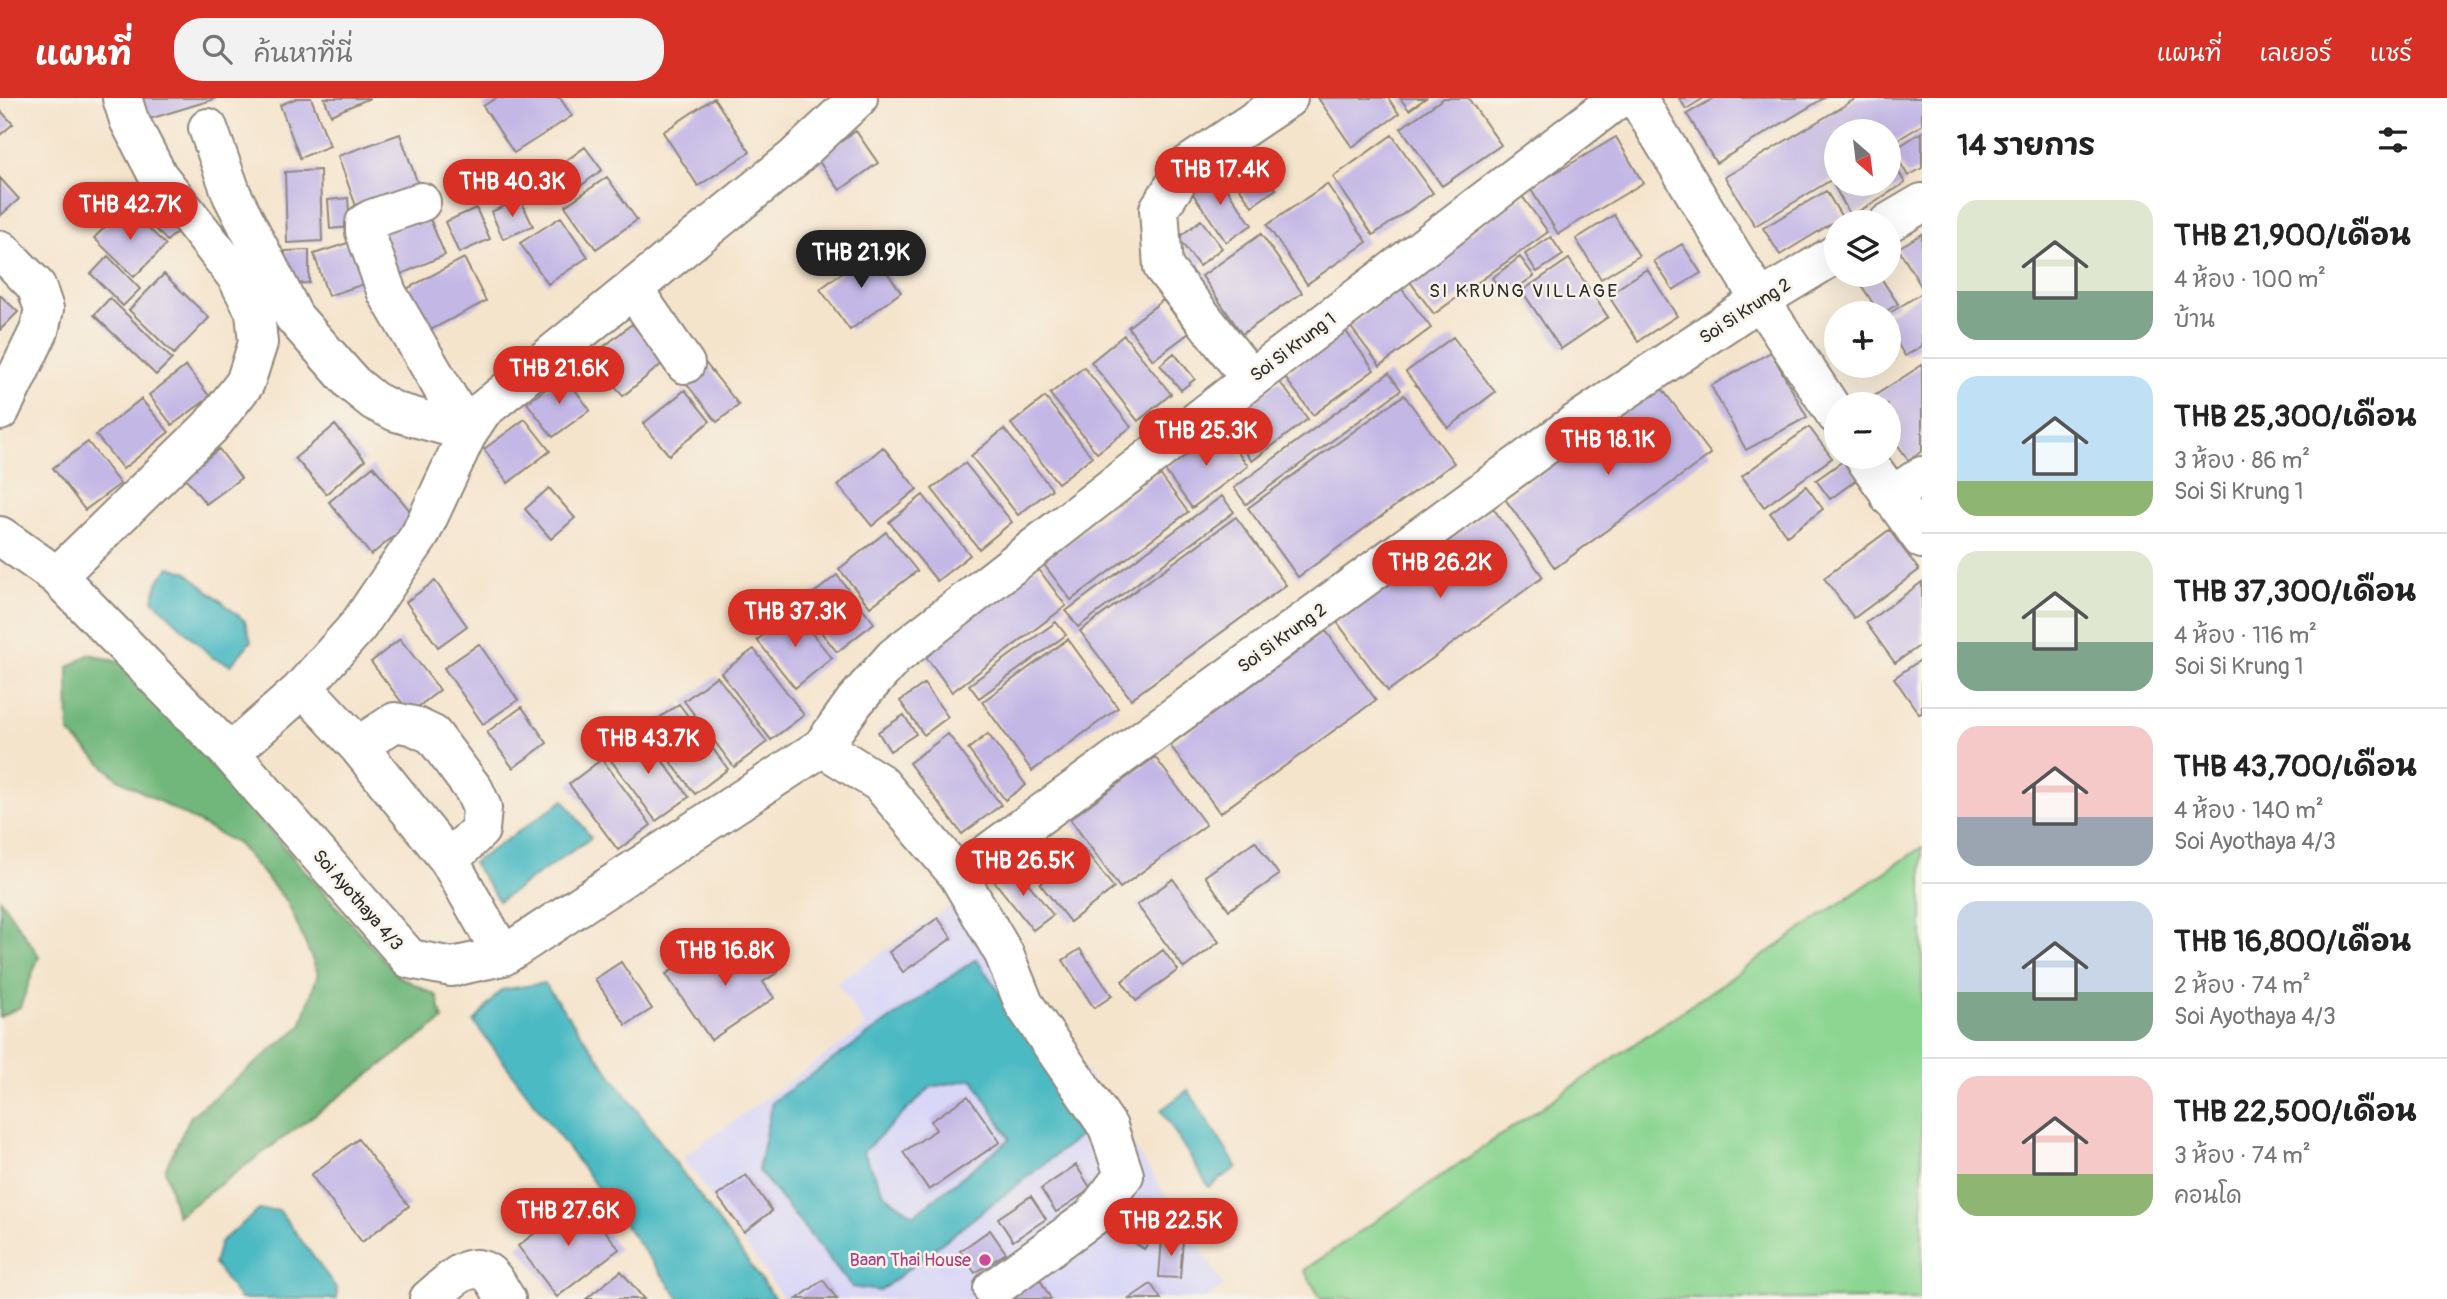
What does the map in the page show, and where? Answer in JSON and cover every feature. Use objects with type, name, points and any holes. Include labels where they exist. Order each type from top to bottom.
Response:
[{"type":"street","points":[[57,576],[210,427],[245,383],[258,343],[255,312],[237,277],[158,176],[129,121],[122,98]]},
{"type":"street","points":[[230,752],[300,691],[358,626],[420,535],[468,432],[482,411],[793,159],[859,98]]},
{"type":"street","points":[[1251,379],[1163,267],[1159,209],[1188,165],[1288,98]]},
{"type":"street","name":"Soi Si Krung 1","points":[[822,747],[855,701],[894,657],[1251,379],[1619,98]]},
{"type":"street","points":[[1637,98],[1760,300],[1824,397]]},
{"type":"street","points":[[208,128],[232,195],[294,317],[352,384],[374,401],[396,412],[468,432]]},
{"type":"street","points":[[421,202],[372,219],[365,223],[365,232],[387,293],[468,432]]},
{"type":"street","points":[[1901,215],[1922,202]]},
{"type":"street","points":[[0,411],[39,331],[44,309],[36,286],[1,250]]},
{"type":"street","name":"Soi Si Krung 2","points":[[958,875],[1573,425],[1760,300],[1824,261]]},
{"type":"street","points":[[633,289],[685,364]]},
{"type":"street","points":[[1872,469],[1922,539]]},
{"type":"street","points":[[1890,497],[1922,477]]},
{"type":"street","name":"Soi Ayothaya 4/3","points":[[0,536],[57,576],[230,752],[410,960],[452,967],[503,956],[822,747]]},
{"type":"street","points":[[300,691],[314,699],[358,746],[449,860],[503,956]]},
{"type":"street","points":[[358,746],[395,722],[414,726],[433,736],[474,790],[482,808],[480,830],[449,860]]},
{"type":"street","points":[[822,747],[880,783],[958,875],[1004,954],[1024,1004],[1108,1127],[1124,1175],[1092,1217],[993,1289]]},
{"type":"street","points":[[429,1299],[458,1274],[473,1269],[485,1272],[506,1299]]},
{"type":"shaded area","points":[[953,904],[1077,1058],[1224,1286],[1206,1299],[784,1299],[683,1157],[866,1027],[837,983]]},
{"type":"green space","points":[[90,654],[121,663],[398,976],[437,996],[443,1020],[177,1216],[165,1169],[191,1116],[301,1026],[318,973],[288,903],[238,844],[118,779],[69,733],[68,667]]},
{"type":"green space","points":[[1922,847],[1922,1299],[1321,1299],[1304,1270]]},
{"type":"green space","points":[[0,899],[39,956],[20,1007],[0,1017]]},
{"type":"water","points":[[170,567],[186,572],[245,621],[251,641],[231,665],[213,658],[153,600],[158,581]]},
{"type":"water","points":[[564,800],[591,838],[499,901],[473,863]]},
{"type":"water","points":[[976,959],[1076,1100],[1080,1136],[880,1291],[852,1287],[758,1170],[772,1102]],"holes":[[[973,1079],[1010,1139],[914,1215],[885,1195],[863,1152],[931,1087]]]},
{"type":"water","points":[[544,983],[775,1299],[680,1299],[474,1022],[501,990]]},
{"type":"water","points":[[1188,1090],[1237,1167],[1209,1187],[1161,1110]]},
{"type":"water","points":[[259,1210],[279,1210],[337,1289],[337,1299],[240,1299],[214,1264],[220,1242]]},
{"type":"building","points":[[139,98],[215,98],[215,99],[146,120]]},
{"type":"building","points":[[297,98],[311,98],[330,146],[300,158],[280,105]]},
{"type":"building","points":[[324,98],[370,98],[331,115]]},
{"type":"building","points":[[496,98],[560,98],[572,116],[514,153],[483,106]]},
{"type":"building","points":[[714,98],[750,152],[698,186],[663,132]]},
{"type":"building","points":[[1318,98],[1388,98],[1399,114],[1352,147]]},
{"type":"building","points":[[1400,98],[1426,98],[1409,110]]},
{"type":"building","points":[[1444,98],[1468,98],[1501,145],[1442,186],[1401,128]]},
{"type":"building","points":[[1679,98],[1704,98],[1686,109]]},
{"type":"building","points":[[1714,98],[1824,98],[1716,163],[1687,114]]},
{"type":"building","points":[[1857,98],[1922,98],[1922,125],[1901,138],[1901,119],[1824,119],[1824,184],[1755,226],[1725,177]]},
{"type":"building","points":[[0,110],[13,124],[0,135]]},
{"type":"building","points":[[856,131],[878,163],[840,190],[817,159]]},
{"type":"building","points":[[1922,132],[1922,168],[1908,176],[1901,164],[1901,145]]},
{"type":"building","points":[[400,134],[419,187],[357,209],[338,156]]},
{"type":"building","points":[[1392,135],[1433,193],[1373,235],[1333,177]]},
{"type":"building","points":[[1616,137],[1643,183],[1558,234],[1530,188]]},
{"type":"building","points":[[585,147],[602,170],[564,198],[547,175]]},
{"type":"building","points":[[1246,147],[1276,189],[1252,206],[1222,163]]},
{"type":"building","points":[[320,170],[322,241],[287,243],[285,172]]},
{"type":"building","points":[[1214,171],[1252,225],[1226,242],[1189,188]]},
{"type":"building","points":[[607,177],[637,220],[596,249],[565,206]]},
{"type":"building","points":[[0,178],[19,199],[0,216]]},
{"type":"building","points":[[1327,184],[1367,242],[1307,284],[1267,225]]},
{"type":"building","points":[[143,190],[180,229],[167,241],[131,202]]},
{"type":"building","points":[[1824,192],[1824,196],[1829,196],[1838,210],[1824,210],[1824,228],[1780,255],[1763,228]]},
{"type":"building","points":[[1522,196],[1548,232],[1434,314],[1408,279]]},
{"type":"building","points":[[1840,196],[1884,196],[1861,210],[1848,210]]},
{"type":"building","points":[[348,198],[350,227],[330,229],[328,200]]},
{"type":"building","points":[[520,199],[533,226],[503,239],[491,212]]},
{"type":"building","points":[[126,206],[166,245],[134,277],[94,238]]},
{"type":"building","points":[[476,208],[490,239],[459,253],[445,222]]},
{"type":"building","points":[[427,212],[445,255],[390,279],[372,235]]},
{"type":"building","points":[[1614,215],[1639,256],[1601,279],[1576,239]]},
{"type":"building","points":[[561,217],[588,257],[548,284],[520,243]]},
{"type":"building","points":[[1201,220],[1222,248],[1199,266],[1178,238]]},
{"type":"building","points":[[1261,234],[1302,293],[1242,334],[1202,276]]},
{"type":"building","points":[[1922,234],[1922,288],[1901,253],[1901,246]]},
{"type":"building","points":[[1551,237],[1563,255],[1537,272],[1525,254]]},
{"type":"building","points":[[360,239],[373,281],[328,296],[314,254]]},
{"type":"building","points":[[1682,244],[1701,273],[1673,290],[1654,261]]},
{"type":"building","points":[[309,250],[309,283],[285,284],[285,251]]},
{"type":"building","points":[[872,251],[901,292],[850,330],[820,289]]},
{"type":"building","points":[[108,256],[140,289],[123,306],[91,274]]},
{"type":"building","points":[[1520,257],[1534,276],[1505,296],[1492,278]]},
{"type":"building","points":[[464,258],[486,301],[421,335],[399,293]]},
{"type":"building","points":[[1569,259],[1608,317],[1561,349],[1522,291]]},
{"type":"building","points":[[1647,269],[1677,316],[1638,341],[1608,295]]},
{"type":"building","points":[[164,274],[209,318],[174,354],[129,310]]},
{"type":"building","points":[[1863,287],[1887,287],[1896,301],[1871,301]]},
{"type":"building","points":[[1401,288],[1431,328],[1380,366],[1350,326]]},
{"type":"building","points":[[1922,293],[1922,346],[1905,356],[1901,349],[1901,306]]},
{"type":"building","points":[[0,295],[18,312],[0,330]]},
{"type":"building","points":[[110,298],[172,359],[156,375],[94,315]]},
{"type":"building","points":[[1163,300],[1189,333],[1153,360],[1128,327]]},
{"type":"building","points":[[632,324],[664,362],[623,396],[590,358]]},
{"type":"building","points":[[1345,330],[1374,370],[1313,415],[1284,376]]},
{"type":"building","points":[[1124,335],[1171,394],[1138,421],[1091,362]]},
{"type":"building","points":[[1453,337],[1495,392],[1448,428],[1406,372]]},
{"type":"building","points":[[1771,352],[1807,417],[1746,450],[1711,386]]},
{"type":"building","points":[[1174,353],[1195,379],[1181,390],[1160,365]]},
{"type":"building","points":[[703,360],[739,405],[717,422],[681,377]]},
{"type":"building","points":[[1922,365],[1922,451],[1908,460],[1901,450],[1901,392],[1880,392]]},
{"type":"building","points":[[186,366],[210,397],[172,425],[149,395]]},
{"type":"building","points":[[1084,367],[1131,427],[1097,453],[1050,394]]},
{"type":"building","points":[[1389,373],[1401,390],[1246,504],[1234,488]]},
{"type":"building","points":[[564,375],[590,410],[553,437],[527,403]]},
{"type":"building","points":[[1279,381],[1308,419],[1252,461],[1224,423]]},
{"type":"building","points":[[1660,386],[1711,454],[1555,568],[1505,499]]},
{"type":"building","points":[[685,390],[710,421],[669,455],[643,424]]},
{"type":"building","points":[[1404,395],[1454,463],[1298,577],[1248,508]]},
{"type":"building","points":[[1045,397],[1092,457],[1058,483],[1011,424]]},
{"type":"building","points":[[141,399],[169,432],[123,469],[96,435]]},
{"type":"building","points":[[525,419],[550,451],[508,483],[484,449]]},
{"type":"building","points":[[335,425],[365,460],[326,494],[295,458]]},
{"type":"building","points":[[1809,427],[1824,447],[1824,464],[1764,507],[1742,476]]},
{"type":"building","points":[[1219,428],[1248,466],[1192,508],[1164,469]]},
{"type":"building","points":[[1004,429],[1052,489],[1018,515],[971,456]]},
{"type":"building","points":[[88,442],[120,484],[85,510],[53,468]]},
{"type":"building","points":[[883,447],[917,489],[872,526],[838,485]]},
{"type":"building","points":[[219,449],[241,478],[206,504],[184,476]]},
{"type":"building","points":[[965,463],[1012,522],[979,549],[932,489]]},
{"type":"building","points":[[373,466],[416,518],[371,555],[329,502]]},
{"type":"building","points":[[1832,469],[1853,469],[1859,478],[1830,499],[1816,480]]},
{"type":"building","points":[[1159,473],[1188,512],[1071,600],[1042,562]]},
{"type":"building","points":[[1806,486],[1823,509],[1787,536],[1770,513]]},
{"type":"building","points":[[549,488],[575,518],[551,539],[525,509]]},
{"type":"building","points":[[923,495],[970,555],[937,581],[889,522]]},
{"type":"building","points":[[1222,496],[1234,512],[1078,627],[1066,611]]},
{"type":"building","points":[[1493,508],[1543,577],[1388,691],[1337,622]]},
{"type":"building","points":[[1236,517],[1286,585],[1131,699],[1080,631]]},
{"type":"building","points":[[1889,530],[1919,570],[1854,618],[1824,578]]},
{"type":"building","points":[[886,532],[917,571],[870,607],[839,569]]},
{"type":"building","points":[[1037,567],[1066,606],[952,692],[923,653]]},
{"type":"building","points":[[837,575],[874,623],[837,652],[799,605]]},
{"type":"building","points":[[435,581],[467,626],[438,647],[406,602]]},
{"type":"building","points":[[1922,582],[1922,644],[1895,663],[1866,623]]},
{"type":"building","points":[[794,611],[832,658],[795,688],[757,640]]},
{"type":"building","points":[[1056,622],[1066,635],[979,698],[969,685]]},
{"type":"building","points":[[1326,631],[1376,700],[1220,813],[1170,745]]},
{"type":"building","points":[[400,639],[440,690],[410,713],[371,662]]},
{"type":"building","points":[[1068,639],[1118,708],[1032,771],[982,702]]},
{"type":"building","points":[[479,644],[518,700],[483,724],[444,668]]},
{"type":"building","points":[[754,649],[804,715],[771,740],[721,673]]},
{"type":"building","points":[[1922,659],[1922,713],[1919,714],[1894,678]]},
{"type":"building","points":[[717,676],[767,742],[734,767],[684,701]]},
{"type":"building","points":[[924,684],[948,717],[924,735],[900,701]]},
{"type":"building","points":[[679,704],[728,769],[695,794],[645,728]]},
{"type":"building","points":[[522,707],[547,743],[513,768],[487,732]]},
{"type":"building","points":[[904,715],[916,734],[890,751],[878,732]]},
{"type":"building","points":[[640,730],[689,797],[656,821],[607,755]]},
{"type":"building","points":[[948,734],[1001,805],[962,834],[909,763]]},
{"type":"building","points":[[988,734],[1026,785],[1005,800],[968,749]]},
{"type":"building","points":[[1155,757],[1206,825],[1120,888],[1070,819]]},
{"type":"building","points":[[602,759],[651,825],[618,850],[569,784]]},
{"type":"building","points":[[1255,841],[1279,875],[1229,910],[1205,876]]},
{"type":"building","points":[[1084,849],[1114,888],[1070,922],[1040,884]]},
{"type":"building","points":[[1014,865],[1053,915],[1033,930],[994,881]]},
{"type":"building","points":[[1173,879],[1219,942],[1184,968],[1137,905]]},
{"type":"building","points":[[938,918],[952,938],[903,972],[889,952]]},
{"type":"building","points":[[757,940],[778,972],[763,982],[774,998],[711,1040],[666,974],[696,954],[708,972]]},
{"type":"building","points":[[1080,949],[1112,996],[1094,1008],[1063,960]]},
{"type":"building","points":[[1163,950],[1178,970],[1136,1001],[1122,981]]},
{"type":"building","points":[[621,962],[652,1009],[626,1025],[595,979]]},
{"type":"building","points":[[968,1096],[1000,1142],[929,1190],[903,1152],[936,1130],[931,1121]]},
{"type":"building","points":[[358,1139],[409,1206],[362,1242],[311,1175]]},
{"type":"building","points":[[1076,1165],[1091,1189],[1056,1212],[1041,1189]]},
{"type":"building","points":[[746,1175],[772,1211],[744,1232],[717,1196]]},
{"type":"building","points":[[1031,1196],[1046,1219],[1013,1241],[998,1218]]},
{"type":"building","points":[[580,1198],[619,1249],[557,1297],[518,1246]]},
{"type":"building","points":[[1131,1205],[1161,1225],[1144,1249],[1115,1229]]},
{"type":"building","points":[[990,1230],[1006,1253],[975,1273],[960,1251]]},
{"type":"building","points":[[1162,1238],[1183,1240],[1180,1278],[1159,1277]]},
{"type":"building","points":[[621,1271],[644,1299],[586,1299]]},
{"type":"building","points":[[1038,1276],[1051,1299],[1016,1299],[1011,1291]]},
{"type":"building","points":[[823,1280],[837,1299],[797,1299]]},
{"type":"building","points":[[1151,1284],[1161,1299],[1129,1299]]},
{"type":"place","name":"Baan Thai House","points":[[985,1260]]},
{"type":"district","name":"SI KRUNG VILLAGE","points":[[1524,290]]}]
